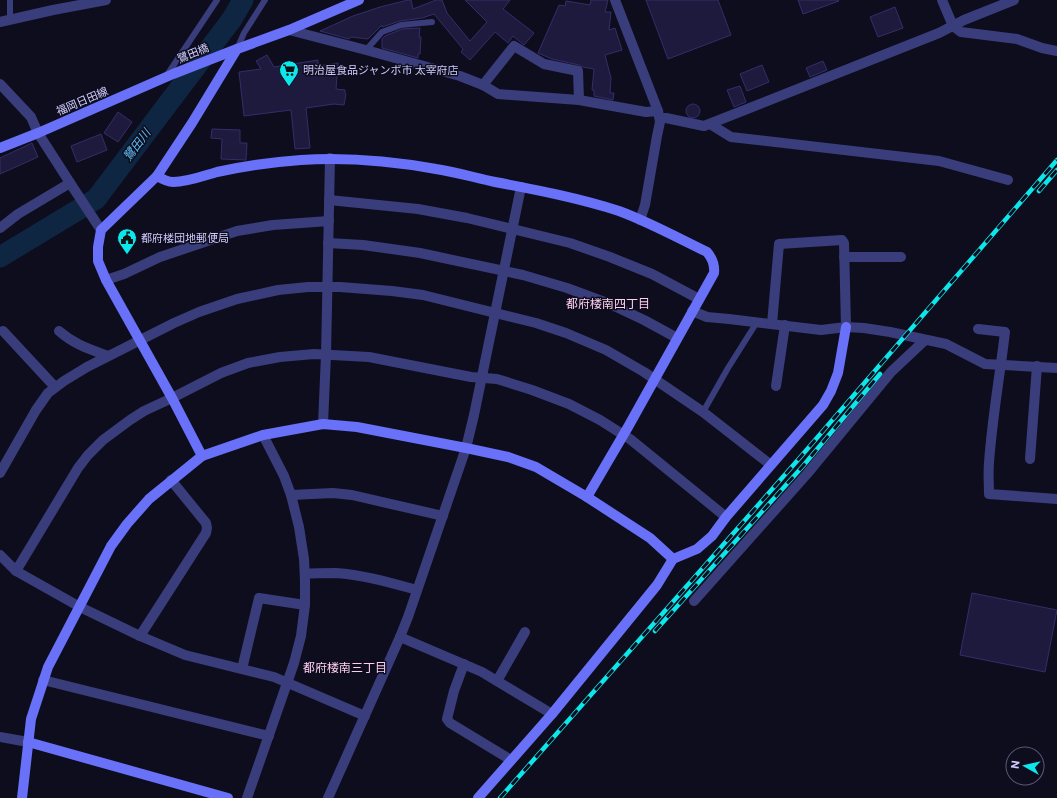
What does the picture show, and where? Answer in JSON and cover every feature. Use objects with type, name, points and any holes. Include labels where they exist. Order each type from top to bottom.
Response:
[{"type":"street","points":[[5,20],[106,0]]},
{"type":"street","points":[[202,456],[172,398],[106,280],[98,261],[98,247],[101,230],[157,176],[192,123],[237,49],[288,30],[359,0]]},
{"type":"street","points":[[616,0],[659,115],[660,122],[656,136],[645,205],[640,220]]},
{"type":"street","points":[[942,0],[953,26],[961,32],[1017,39],[1042,48],[1057,51]]},
{"type":"street","points":[[288,30],[460,76],[483,85],[498,94],[579,100],[646,112],[704,126],[953,26],[1004,2],[1014,0]]},
{"type":"street","points":[[483,85],[514,46],[544,64],[578,71],[579,100]]},
{"type":"street","name":"鷺田橋","points":[[169,76],[237,49]]},
{"type":"street","name":"福岡日田線","points":[[0,148],[169,76]]},
{"type":"street","points":[[0,84],[31,117],[38,133],[101,230]]},
{"type":"street","points":[[710,124],[731,136],[939,161],[1008,180]]},
{"type":"street","points":[[157,176],[166,181],[183,181],[249,166],[285,161],[330,158],[393,162],[438,169],[570,197],[640,220],[707,252],[711,257],[714,273],[624,435],[587,497]]},
{"type":"street","points":[[323,424],[330,158]]},
{"type":"street","points":[[0,228],[18,214],[72,186]]},
{"type":"street","points":[[328,798],[400,637],[418,590],[466,448],[521,187]]},
{"type":"street","points":[[329,200],[418,209],[467,218],[570,243],[652,274],[699,299]]},
{"type":"street","points":[[106,280],[124,274],[160,258],[237,231],[273,225],[328,221]]},
{"type":"street","points":[[478,798],[552,714],[657,584],[673,559],[697,549],[712,536],[726,517],[823,405],[831,391],[838,373],[846,327],[844,243],[842,240],[779,244],[772,324]]},
{"type":"street","points":[[328,243],[363,245],[420,252],[522,275],[567,288],[610,304],[677,338]]},
{"type":"street","points":[[844,257],[901,257]]},
{"type":"street","points":[[0,474],[36,410],[48,393],[87,367],[198,312],[237,299],[278,290],[308,287],[392,290],[417,294],[495,312],[566,333],[606,350],[644,372],[703,412],[771,465]]},
{"type":"street","points":[[692,311],[707,317],[821,330],[846,327],[864,328],[946,344],[985,364],[1001,366],[1056,366]]},
{"type":"street","points":[[776,386],[786,325]]},
{"type":"street","points":[[978,329],[1005,332],[994,408],[988,465],[989,494],[1057,499]]},
{"type":"street","points":[[3,331],[55,387]]},
{"type":"street","points":[[59,331],[68,339],[108,356]]},
{"type":"street","points":[[694,602],[807,474],[891,372],[925,340]]},
{"type":"street","points":[[16,571],[78,468],[102,440],[144,411],[221,373],[248,363],[280,357],[314,354],[369,357],[471,377],[497,379],[569,404],[600,420],[630,439],[726,517]]},
{"type":"street","points":[[1030,458],[1037,366]]},
{"type":"street","points":[[22,798],[31,719],[43,680],[48,667],[111,546],[127,524],[149,499],[202,456],[263,435],[323,424],[357,426],[508,457],[536,467],[587,497],[650,538],[673,559]]},
{"type":"street","points":[[247,798],[294,663],[301,636],[305,606],[304,559],[299,527],[291,495],[284,476],[263,435]]},
{"type":"street","points":[[140,636],[206,533],[207,528],[206,523],[171,480]]},
{"type":"street","points":[[291,495],[332,493],[352,495],[443,516]]},
{"type":"street","points":[[2,562],[80,607],[140,636],[185,655],[274,676],[365,716]]},
{"type":"street","points":[[305,574],[335,573],[380,580],[418,590]]},
{"type":"street","points":[[242,669],[259,598],[305,606]]},
{"type":"street","points":[[496,681],[525,632]]},
{"type":"street","points":[[400,637],[482,672],[552,714]]},
{"type":"street","points":[[464,664],[454,691],[447,719],[450,723],[511,760]]},
{"type":"street","points":[[43,680],[268,736]]},
{"type":"street","points":[[0,737],[28,742],[228,798]]},
{"type":"lane","points":[[5,20],[10,0]]},
{"type":"lane","points":[[169,76],[217,0]]},
{"type":"lane","points":[[237,49],[244,33],[265,0]]},
{"type":"lane","points":[[366,50],[382,32],[401,25],[432,22]]},
{"type":"lane","points":[[703,412],[728,368],[757,322]]},
{"type":"building","points":[[411,0],[413,9],[436,0],[442,0],[447,13],[470,41],[487,22],[465,0],[510,0],[503,9],[534,33],[524,45],[513,36],[508,43],[495,32],[470,60],[461,52],[463,49],[434,14],[422,18],[400,21],[382,27],[382,25],[368,39],[351,37],[349,39],[320,31],[353,16]]},
{"type":"building","points":[[591,0],[608,0],[605,12],[611,12],[609,30],[615,28],[622,50],[605,55],[611,78],[610,93],[614,93],[613,100],[594,96],[594,90],[592,90],[594,69],[552,59],[538,53],[559,5],[565,6],[566,1],[590,5]]},
{"type":"building","points":[[646,0],[718,0],[731,35],[668,59]]},
{"type":"building","points":[[798,0],[838,0],[839,1],[803,14]]},
{"type":"building","points":[[895,7],[903,28],[878,37],[870,17]]},
{"type":"building","points":[[420,28],[420,54],[418,54],[418,58],[382,48],[382,39],[385,36],[402,29]]},
{"type":"building","name":"明治屋食品ジャンボ市 太宰府店","points":[[267,55],[274,67],[318,60],[318,66],[338,63],[336,89],[345,90],[346,94],[344,105],[334,104],[306,108],[310,148],[295,149],[291,110],[244,116],[239,72],[261,69],[256,61]]},
{"type":"building","points":[[823,61],[827,70],[810,77],[806,68]]},
{"type":"building","points":[[762,65],[769,82],[747,91],[740,74]]},
{"type":"building","points":[[740,86],[746,102],[734,107],[727,90]]},
{"type":"building","points":[[693,104],[698,106],[700,111],[698,116],[693,118],[688,116],[686,111],[688,106]]},
{"type":"building","points":[[118,112],[132,122],[118,142],[104,133]]},
{"type":"building","points":[[212,129],[240,130],[240,143],[247,143],[246,160],[221,159],[222,139],[211,138]]},
{"type":"building","points":[[101,134],[107,150],[77,162],[71,146]]},
{"type":"building","points":[[32,143],[38,157],[0,174],[0,158]]},
{"type":"building","points":[[972,593],[1057,610],[1045,672],[960,655]]},
{"type":"waterway","name":"鷺田川","points":[[0,257],[96,199],[232,19],[243,0]]},
{"type":"railway","points":[[500,798],[797,461],[1057,160]]},
{"type":"railway","points":[[1039,191],[1057,170]]},
{"type":"railway","points":[[655,631],[803,466],[880,374]]},
{"type":"place","name":"明治屋食品ジャンボ市 太宰府店","points":[[289,87]]},
{"type":"place","name":"都府楼団地郵便局","points":[[127,255]]},
{"type":"district","name":"都府楼南四丁目","points":[[608,304]]},
{"type":"district","name":"都府楼南三丁目","points":[[345,668]]}]
